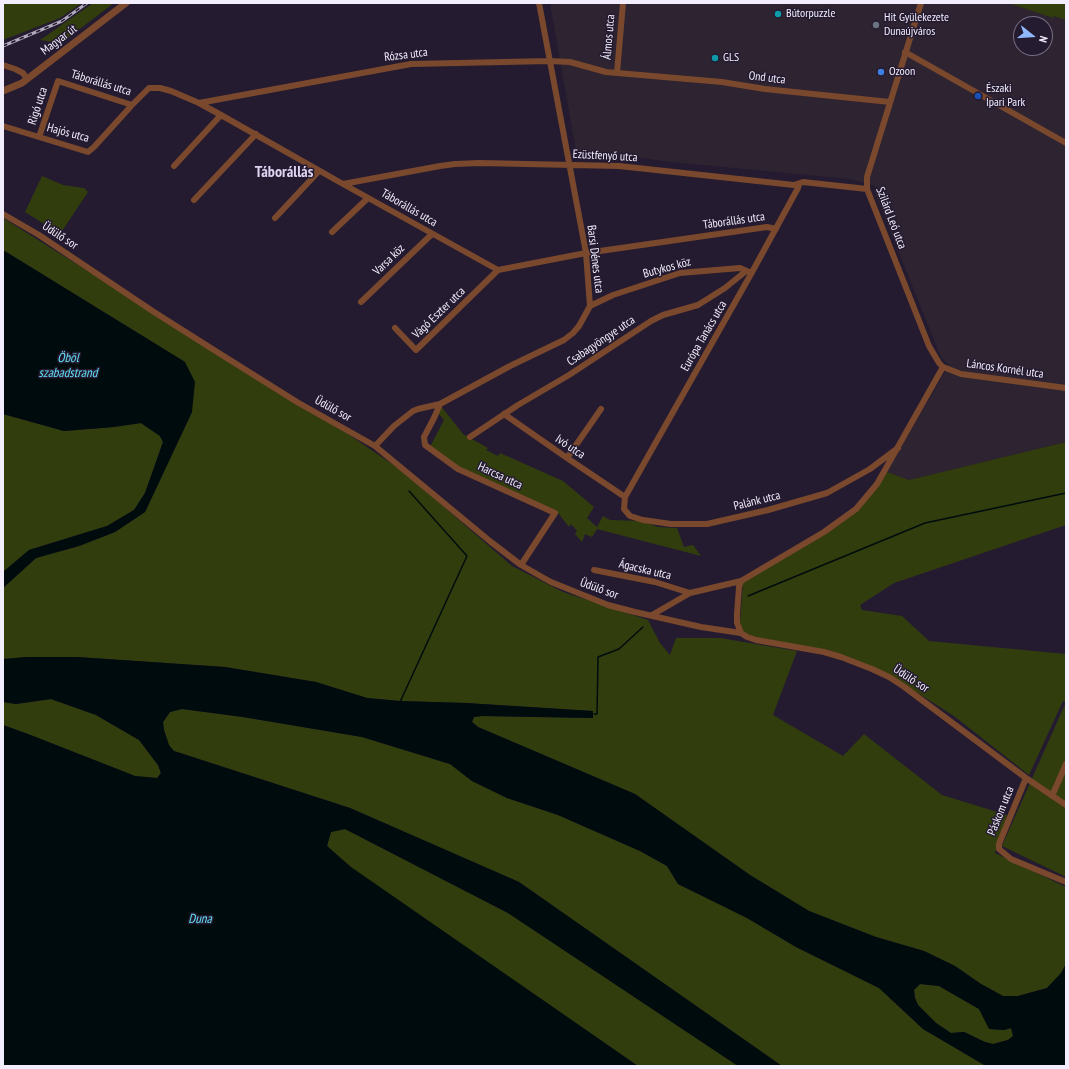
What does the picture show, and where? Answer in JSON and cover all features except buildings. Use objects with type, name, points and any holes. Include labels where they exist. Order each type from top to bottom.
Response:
[{"type":"street","name":"Magyar út","points":[[3,91],[14,87],[27,79],[126,3]]},
{"type":"street","name":"Barsi Dénes utca","points":[[375,446],[394,426],[413,411],[440,404],[510,366],[564,340],[579,326],[590,306],[586,254],[539,3]]},
{"type":"street","name":"Álmos utca","points":[[617,73],[623,3]]},
{"type":"street","name":"Szilárd Leó utca","points":[[921,3],[867,177],[867,188],[933,354],[943,367]]},
{"type":"street","points":[[905,52],[1066,143]]},
{"type":"street","name":"Rózsa utca","points":[[199,103],[411,64],[550,61],[570,62],[606,72],[617,73]]},
{"type":"street","points":[[3,65],[22,73],[27,79]]},
{"type":"street","name":"Ond utca","points":[[617,73],[722,82],[765,89],[890,102]]},
{"type":"street","name":"Táborállás utca","points":[[58,81],[132,105],[146,90],[152,87],[178,93],[222,115],[342,184],[498,270],[586,254],[766,226],[776,229]]},
{"type":"street","name":"Rigó utca","points":[[39,137],[58,81]]},
{"type":"street","name":"Hajós utca","points":[[3,126],[88,152],[132,105]]},
{"type":"street","points":[[174,166],[222,115]]},
{"type":"street","points":[[194,200],[256,134]]},
{"type":"street","name":"Ezüstfenyő utca","points":[[342,184],[455,164],[569,164],[619,166],[799,184],[803,182],[867,188]]},
{"type":"street","points":[[275,218],[319,171]]},
{"type":"street","name":"Európa Tanács utca","points":[[625,496],[749,273],[776,229],[799,184]]},
{"type":"street","points":[[332,232],[368,198]]},
{"type":"street","name":"Üdülő sor","points":[[3,214],[50,242],[154,312],[297,402],[375,446],[491,542],[521,565],[551,582],[608,605],[701,627],[741,633],[756,640],[824,652],[841,657],[889,677],[926,702],[1026,778],[1066,805]]},
{"type":"street","name":"Varsa köz","points":[[361,302],[432,234]]},
{"type":"street","name":"Butykos köz","points":[[590,306],[613,295],[680,273],[740,268],[749,273]]},
{"type":"street","name":"Vágó Eszter utca","points":[[395,328],[416,350],[498,270]]},
{"type":"street","name":"Csabagyöngye utca","points":[[470,437],[504,414],[569,376],[651,321],[663,315],[698,305],[749,273]]},
{"type":"street","points":[[652,615],[690,593],[740,581],[824,532],[856,509],[877,484],[943,367]]},
{"type":"street","name":"Láncos Kornél utca","points":[[943,367],[961,374],[1066,388]]},
{"type":"street","name":"Harcsa utca","points":[[440,404],[424,437],[425,445],[458,469],[555,513],[521,565]]},
{"type":"street","points":[[566,458],[601,409]]},
{"type":"street","name":"Ivó utca","points":[[504,414],[566,458],[625,496]]},
{"type":"street","name":"Palánk utca","points":[[625,496],[624,509],[630,516],[671,524],[707,524],[768,510],[827,493],[870,469],[898,448]]},
{"type":"street","name":"Ágacska utca","points":[[594,570],[655,582],[690,593]]},
{"type":"street","points":[[740,581],[737,598],[737,622],[741,633]]},
{"type":"street","points":[[1052,796],[1066,764]]},
{"type":"street","name":"Páskom utca","points":[[1026,778],[999,844],[999,849],[1011,859],[1066,882]]},
{"type":"shaded area","points":[[550,3],[1008,3],[1046,16],[1013,16],[1013,56],[1053,56],[1053,17],[1066,20],[1066,442],[909,480],[887,472],[949,365],[941,357],[874,191],[875,186],[850,179],[671,162],[621,155],[581,154],[576,151]]},
{"type":"green space","points":[[3,3],[82,3],[60,18],[3,40]]},
{"type":"green space","points":[[93,3],[114,3],[64,41],[54,42],[40,40]]},
{"type":"green space","points":[[1008,3],[1066,3],[1066,20],[1054,16],[1053,18],[1053,16],[1047,16]]},
{"type":"green space","points":[[42,176],[63,185],[84,188],[88,192],[60,234],[25,212]]},
{"type":"green space","points":[[3,218],[345,432],[405,473],[512,566],[563,592],[648,620],[660,643],[670,655],[676,638],[720,638],[797,651],[773,715],[843,756],[864,734],[942,795],[1007,815],[995,853],[1066,887],[1066,964],[1061,973],[1047,988],[1018,996],[1003,996],[981,984],[955,966],[924,951],[876,937],[809,911],[750,875],[635,794],[478,727],[472,722],[474,717],[482,716],[593,718],[593,711],[367,698],[316,682],[225,667],[77,657],[3,659],[3,588],[36,558],[79,546],[115,532],[145,512],[192,412],[185,362],[3,250]]},
{"type":"green space","points":[[441,406],[463,434],[488,448],[486,450],[498,456],[500,453],[563,481],[594,507],[587,518],[597,527],[603,516],[610,520],[641,521],[658,527],[677,528],[684,547],[693,545],[701,556],[597,529],[592,537],[585,534],[582,542],[575,534],[577,531],[571,524],[569,527],[558,513],[460,468],[430,447],[444,420],[438,413]]},
{"type":"green space","points":[[3,414],[64,431],[141,423],[160,436],[163,442],[145,493],[134,510],[107,526],[29,550],[3,572]]},
{"type":"green space","points":[[1066,442],[1066,525],[894,583],[860,605],[862,610],[902,616],[929,641],[1066,654],[1066,702],[1063,701],[1029,775],[954,716],[894,678],[829,650],[750,638],[743,635],[740,623],[743,582],[861,506],[887,472],[909,480]]},
{"type":"green space","points":[[51,699],[96,715],[139,740],[158,765],[161,773],[157,778],[135,776],[3,725],[3,702],[16,704]]},
{"type":"green space","points":[[1066,702],[1066,877],[1002,846]]},
{"type":"green space","points":[[182,709],[243,717],[362,737],[450,764],[472,781],[507,798],[558,815],[640,851],[667,866],[678,884],[747,918],[796,947],[879,988],[923,1029],[986,1066],[782,1066],[519,882],[350,808],[174,751],[169,746],[163,722],[170,712]]},
{"type":"green space","points":[[345,829],[508,913],[738,1066],[638,1066],[351,868],[327,846],[331,832]]},
{"type":"green space","points":[[920,984],[939,986],[979,1009],[990,1029],[1004,1030],[1012,1028],[1013,1036],[1008,1040],[993,1044],[985,1042],[964,1032],[951,1033],[936,1023],[918,1005],[914,990]]},
{"type":"water","name":"Öböl szabadstrand","points":[[3,250],[185,362],[195,382],[192,412],[145,512],[115,532],[79,546],[36,558],[3,588],[3,572],[29,550],[107,526],[134,510],[145,493],[163,442],[160,436],[141,423],[64,431],[3,414]]},
{"type":"water","name":"Duna","points":[[25,657],[77,657],[225,667],[316,682],[367,698],[593,711],[593,718],[482,716],[474,717],[472,722],[478,727],[635,794],[750,875],[809,911],[876,937],[924,951],[955,966],[981,984],[1003,996],[1018,996],[1047,988],[1061,973],[1066,964],[1066,1066],[986,1066],[923,1029],[879,988],[796,947],[747,918],[678,884],[667,866],[640,851],[558,815],[507,798],[472,781],[450,764],[362,737],[243,717],[182,709],[170,712],[163,722],[169,745],[174,751],[350,808],[519,882],[782,1066],[738,1066],[508,913],[345,829],[331,832],[327,846],[351,867],[638,1066],[3,1066],[3,725],[135,776],[157,778],[161,773],[158,765],[139,740],[96,715],[51,699],[16,704],[3,702],[3,659]],"holes":[[[920,984],[939,986],[979,1009],[989,1029],[1004,1030],[1011,1028],[1013,1036],[1008,1040],[993,1044],[985,1042],[964,1032],[951,1033],[936,1023],[918,1005],[914,990]]]},
{"type":"waterway","points":[[400,702],[467,556],[409,491]]},
{"type":"waterway","points":[[748,596],[925,523],[1066,493]]},
{"type":"waterway","points":[[594,714],[597,714],[598,657],[619,649],[643,627]]},
{"type":"railway","points":[[3,46],[62,21],[87,3]]},
{"type":"place","name":"Bútorpuzzle","points":[[778,14]]},
{"type":"place","name":"Hit Gyülekezete Dunaújváros","points":[[876,25]]},
{"type":"place","name":"GLS","points":[[715,58]]},
{"type":"place","name":"Ozoon","points":[[881,72]]},
{"type":"place","name":"Északi Ipari Park","points":[[978,96]]},
{"type":"district","name":"Táborállás","points":[[284,172]]}]
